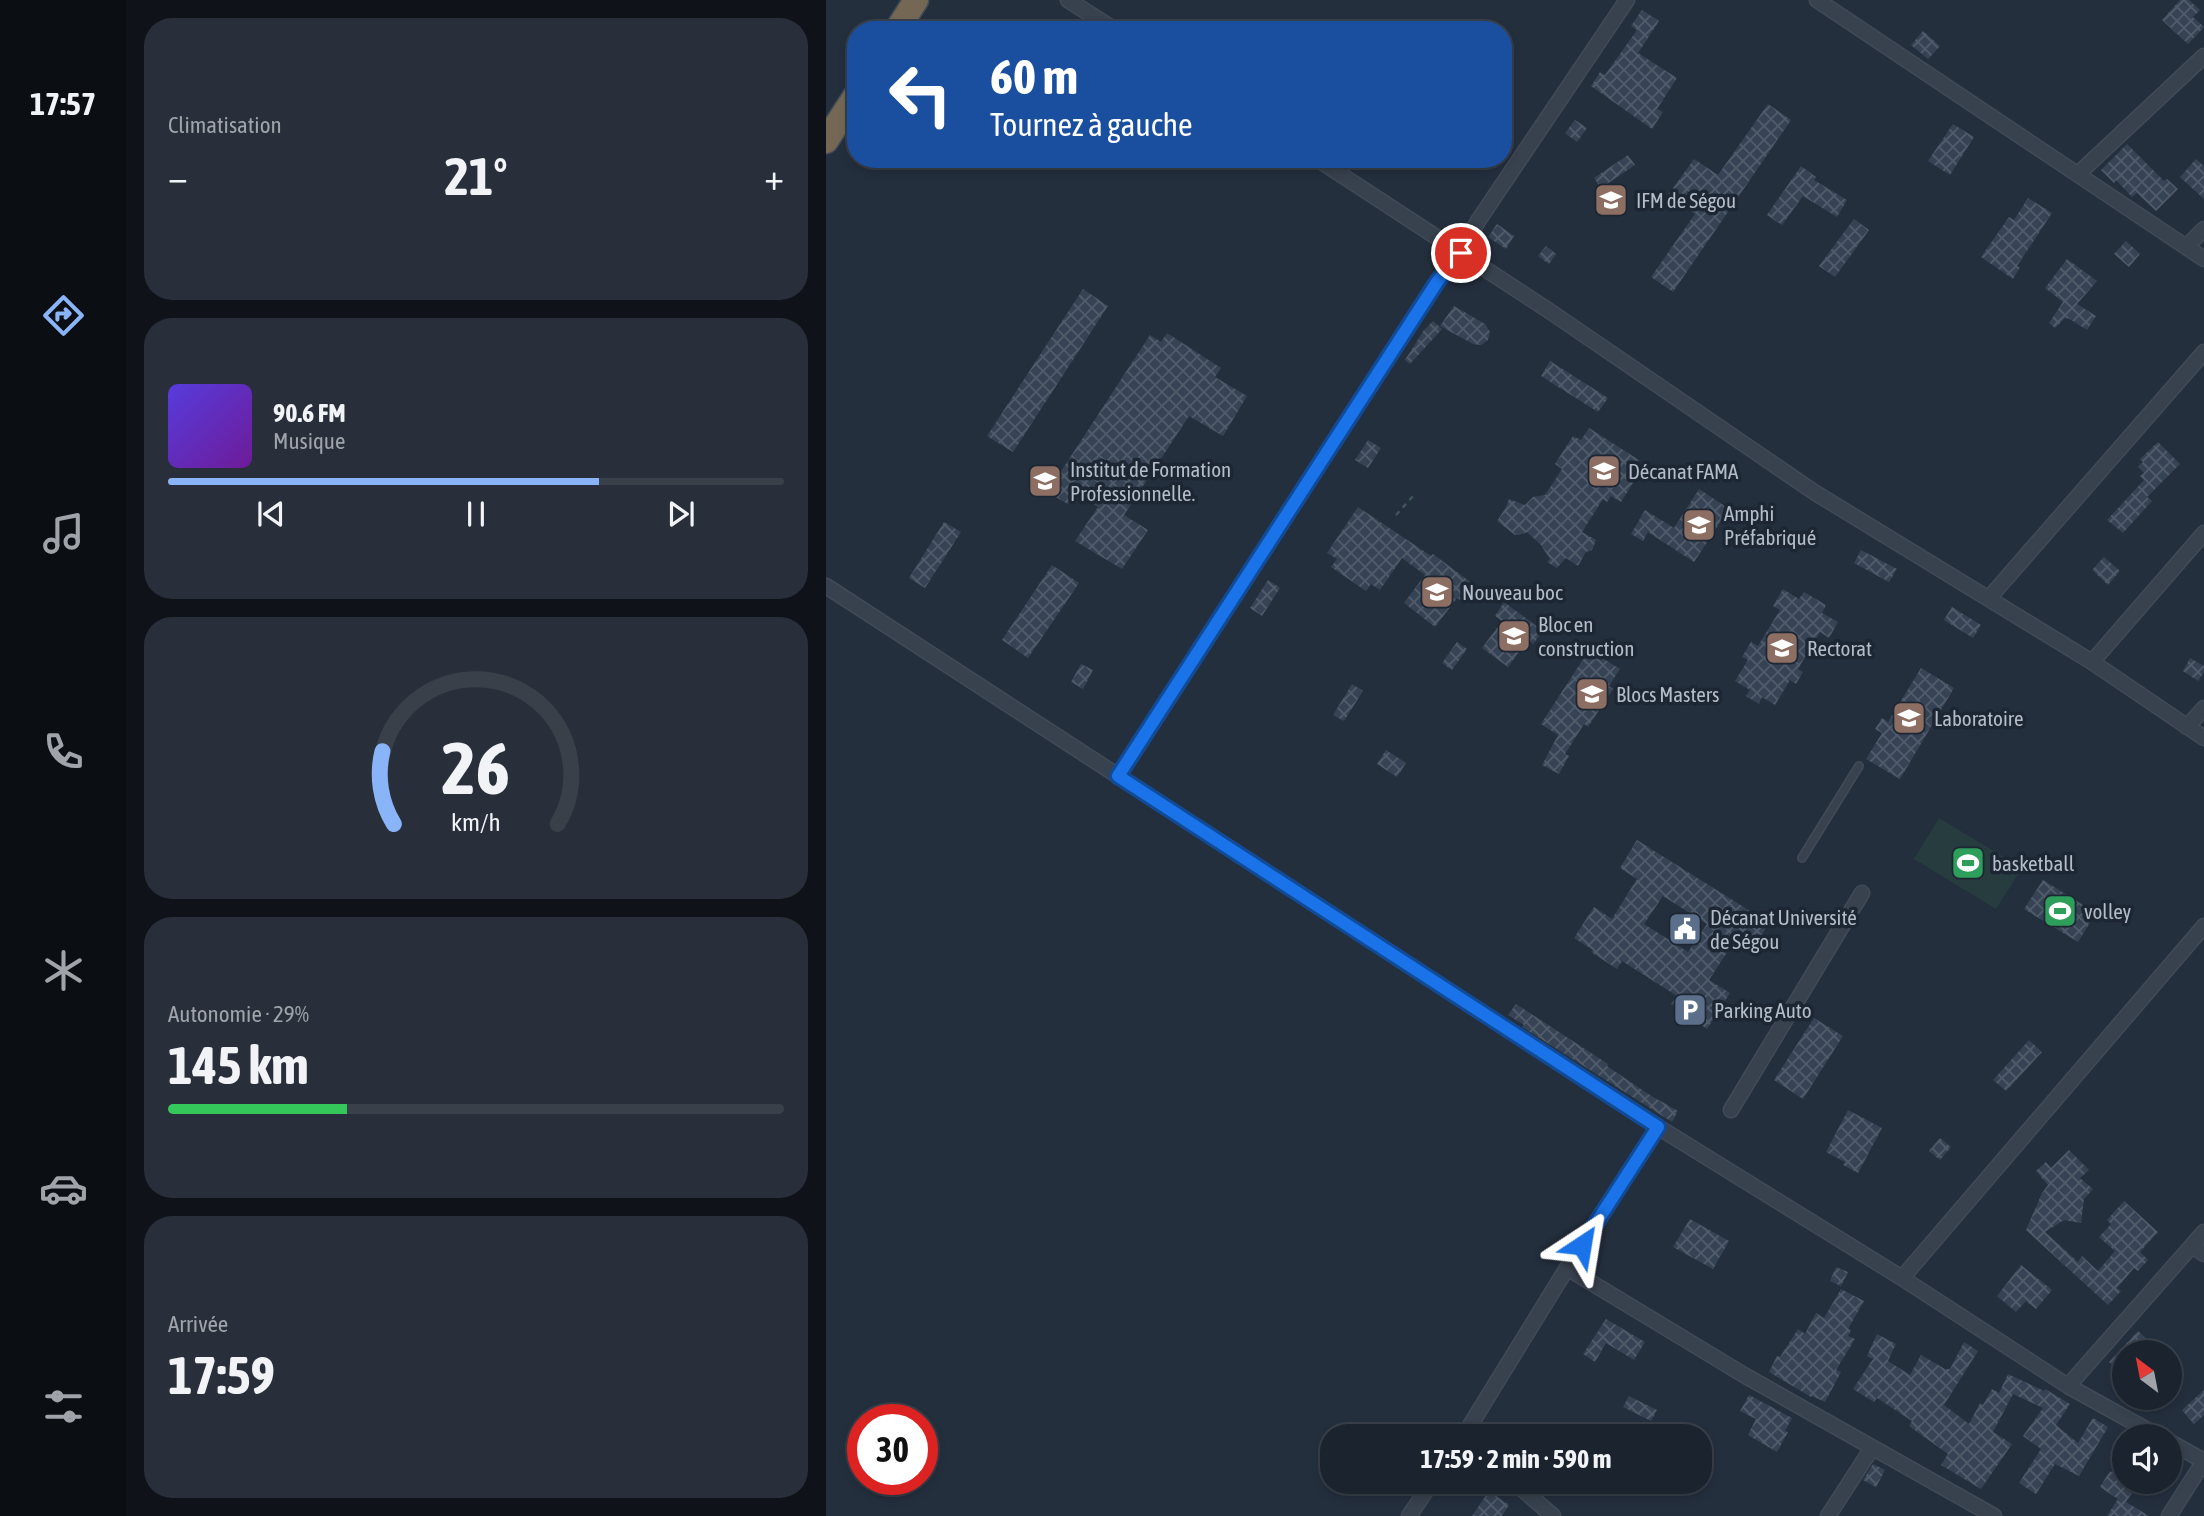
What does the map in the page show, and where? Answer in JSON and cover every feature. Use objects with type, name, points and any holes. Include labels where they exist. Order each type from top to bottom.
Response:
[{"type":"highway","points":[[903,21],[916,0]]},
{"type":"highway","points":[[826,141],[847,109]]},
{"type":"street","points":[[1068,0],[1101,21]]},
{"type":"street","points":[[1118,776],[1437,282],[1461,253],[1478,221],[1627,0]]},
{"type":"street","points":[[1817,0],[2204,259]]},
{"type":"street","points":[[2078,174],[2204,56]]},
{"type":"street","points":[[1331,168],[1814,492],[2092,662],[2204,738]]},
{"type":"street","points":[[2187,246],[2204,229]]},
{"type":"street","points":[[1989,598],[2204,352]]},
{"type":"street","points":[[2092,662],[2204,533]]},
{"type":"street","points":[[826,586],[1658,1127],[1902,1278],[2068,1386],[2137,1424]]},
{"type":"street","points":[[2187,727],[2204,708]]},
{"type":"street","points":[[1731,1110],[1862,893]]},
{"type":"street","points":[[1902,1278],[2204,926]]},
{"type":"street","points":[[1471,1424],[1658,1127]]},
{"type":"street","points":[[2068,1386],[2198,1250],[2204,1232]]},
{"type":"street","points":[[1567,1268],[1732,1368],[1988,1515]]},
{"type":"street","points":[[1828,1516],[1872,1448]]},
{"type":"street","points":[[2169,1516],[2204,1461],[2182,1449]]},
{"type":"street","points":[[1409,1516],[1424,1494]]},
{"type":"street","points":[[1528,1494],[1553,1516]]},
{"type":"lane","points":[[1802,858],[1859,766]]},
{"type":"path","points":[[1396,515],[1413,496]]},
{"type":"green space","name":"basketball","points":[[1939,818],[2022,868],[1996,909],[1914,859]]},
{"type":"building","points":[[2180,0],[2189,0],[2200,10],[2193,17],[2204,27],[2188,44],[2162,20]]},
{"type":"building","points":[[1642,10],[1659,21],[1638,53],[1677,78],[1657,109],[1663,112],[1652,129],[1591,86],[1600,72],[1605,75],[1637,30],[1631,26]]},
{"type":"building","points":[[1923,31],[1940,46],[1928,59],[1911,45]]},
{"type":"building","points":[[1768,104],[1791,120],[1673,292],[1651,277],[1695,214],[1668,195],[1694,159],[1718,175]]},
{"type":"building","points":[[1575,120],[1587,128],[1577,142],[1565,133]]},
{"type":"building","points":[[1953,124],[1974,137],[1950,175],[1928,161]]},
{"type":"building","points":[[2127,144],[2164,181],[2167,179],[2178,189],[2156,211],[2137,193],[2132,197],[2116,180],[2114,183],[2101,170]]},
{"type":"building","points":[[1628,155],[1635,165],[1601,188],[1594,178]]},
{"type":"building","points":[[2196,159],[2204,166],[2204,199],[2180,177]]},
{"type":"building","points":[[1801,166],[1816,177],[1814,180],[1847,200],[1837,217],[1803,196],[1782,225],[1767,215]]},
{"type":"building","points":[[2028,198],[2052,213],[2017,266],[2020,267],[2013,279],[1981,257],[2009,217],[2014,220]]},
{"type":"building","points":[[1854,219],[1869,230],[1835,277],[1819,266]]},
{"type":"building","points":[[1497,224],[1514,236],[1506,249],[1488,237]]},
{"type":"building","points":[[2126,241],[2140,254],[2129,267],[2114,254]]},
{"type":"building","points":[[1546,246],[1556,254],[1549,264],[1538,256]]},
{"type":"building","points":[[2067,259],[2097,281],[2077,304],[2096,316],[2087,330],[2068,318],[2055,328],[2049,323],[2063,302],[2045,288]]},
{"type":"building","points":[[1083,289],[1108,306],[1013,452],[987,436]]},
{"type":"building","points":[[1454,306],[1485,324],[1490,332],[1488,340],[1481,345],[1473,344],[1440,326]]},
{"type":"building","points":[[1433,321],[1442,329],[1410,364],[1405,360]]},
{"type":"building","points":[[1167,333],[1221,368],[1215,377],[1247,396],[1223,436],[1189,416],[1124,515],[1148,530],[1122,569],[1075,541],[1098,507],[1075,492],[1068,504],[1052,495],[1060,482],[1056,479],[1150,335],[1161,342]]},
{"type":"building","points":[[1550,361],[1608,398],[1598,412],[1541,376]]},
{"type":"building","points":[[1589,428],[1639,460],[1633,468],[1640,472],[1621,502],[1611,496],[1607,502],[1603,499],[1582,532],[1596,540],[1592,550],[1586,552],[1578,566],[1566,558],[1557,568],[1547,562],[1550,559],[1541,545],[1527,532],[1515,535],[1497,521],[1509,499],[1525,505],[1533,497],[1545,495],[1562,469],[1555,464],[1573,436],[1581,440]]},
{"type":"building","points":[[1368,440],[1381,448],[1368,468],[1355,460]]},
{"type":"building","points":[[2158,442],[2180,464],[2147,497],[2152,501],[2123,533],[2107,520],[2144,480],[2140,476],[2144,473],[2138,467],[2143,462],[2140,459]]},
{"type":"building","points":[[1699,489],[1729,509],[1694,562],[1648,532],[1643,541],[1631,534],[1645,510],[1674,528]]},
{"type":"building","points":[[1358,507],[1431,556],[1433,554],[1473,584],[1460,600],[1457,598],[1435,627],[1404,603],[1425,575],[1402,558],[1380,590],[1371,584],[1366,591],[1331,567],[1337,559],[1327,553]]},
{"type":"building","points":[[944,522],[961,532],[925,588],[909,578]]},
{"type":"building","points":[[1861,550],[1897,569],[1889,582],[1854,563]]},
{"type":"building","points":[[2104,557],[2120,571],[2108,585],[2092,570]]},
{"type":"building","points":[[1052,565],[1079,583],[1028,658],[1002,640]]},
{"type":"building","points":[[1268,580],[1280,588],[1262,616],[1250,608]]},
{"type":"building","points":[[1783,589],[1799,599],[1804,592],[1826,605],[1822,613],[1838,622],[1829,638],[1820,632],[1798,669],[1803,672],[1796,684],[1790,680],[1775,705],[1762,697],[1759,704],[1746,696],[1750,690],[1735,681],[1748,660],[1742,657],[1751,642],[1758,646],[1780,610],[1773,606]]},
{"type":"building","points":[[1504,602],[1543,631],[1533,644],[1528,640],[1508,667],[1482,648],[1502,621],[1495,616]]},
{"type":"building","points":[[1952,607],[1981,625],[1973,638],[1944,620]]},
{"type":"building","points":[[1457,642],[1467,649],[1452,670],[1442,663]]},
{"type":"building","points":[[1589,650],[1620,669],[1609,686],[1613,689],[1588,727],[1584,724],[1565,754],[1569,756],[1559,774],[1542,765],[1558,735],[1541,724]]},
{"type":"building","points":[[2190,658],[2204,666],[2204,672],[2198,681],[2183,671]]},
{"type":"building","points":[[1081,664],[1093,670],[1083,689],[1071,682]]},
{"type":"building","points":[[1921,668],[1954,688],[1900,779],[1866,759],[1882,733],[1875,729],[1882,718],[1888,722]]},
{"type":"building","points":[[1352,684],[1363,691],[1344,721],[1333,715]]},
{"type":"building","points":[[1386,750],[1406,763],[1397,777],[1377,764]]},
{"type":"building","points":[[1637,840],[1769,923],[1752,951],[1735,940],[1709,980],[1730,993],[1707,1029],[1671,1004],[1677,996],[1622,961],[1617,969],[1574,938],[1594,907],[1612,919],[1637,879],[1620,868]],"holes":[[[1663,896],[1707,924],[1688,952],[1644,924]]]},
{"type":"building","name":"volley","points":[[2043,880],[2096,913],[2078,942],[2024,909]]},
{"type":"building","points":[[1516,1004],[1608,1064],[1607,1066],[1648,1094],[1678,1111],[1672,1122],[1522,1027],[1524,1025],[1508,1015]]},
{"type":"building","points":[[1814,1018],[1843,1036],[1803,1099],[1774,1080]]},
{"type":"building","points":[[2029,1040],[2042,1052],[2006,1091],[1993,1080]]},
{"type":"building","points":[[1848,1110],[1882,1128],[1858,1173],[1826,1152]]},
{"type":"building","points":[[1940,1138],[1951,1147],[1940,1160],[1929,1151]]},
{"type":"building","points":[[2069,1150],[2089,1170],[2080,1178],[2093,1189],[2084,1199],[2081,1223],[2064,1220],[2045,1232],[2078,1262],[2082,1256],[2098,1271],[2115,1251],[2099,1237],[2111,1224],[2107,1220],[2124,1201],[2158,1232],[2140,1252],[2148,1260],[2138,1271],[2134,1268],[2117,1288],[2121,1291],[2108,1305],[2026,1230],[2048,1185],[2036,1171],[2046,1162],[2051,1168]]},
{"type":"building","points":[[1690,1219],[1729,1241],[1713,1269],[1673,1247]]},
{"type":"building","points":[[2021,1265],[2052,1290],[2036,1309],[2026,1301],[2016,1312],[1997,1296]]},
{"type":"building","points":[[1836,1267],[1848,1272],[1841,1286],[1830,1281]]},
{"type":"building","points":[[1841,1289],[1864,1301],[1848,1329],[1851,1330],[1848,1336],[1855,1339],[1836,1370],[1841,1372],[1825,1402],[1811,1397],[1769,1372],[1777,1356],[1780,1357],[1798,1329],[1805,1334],[1816,1313],[1824,1318]]},
{"type":"building","points":[[1606,1319],[1645,1342],[1634,1360],[1606,1343],[1595,1362],[1583,1354]]},
{"type":"building","points":[[2138,1331],[2148,1340],[2130,1340]]},
{"type":"building","points":[[1877,1334],[1896,1344],[1888,1361],[1910,1375],[1921,1355],[1945,1369],[1950,1369],[1964,1342],[1978,1351],[1944,1405],[1969,1424],[1980,1403],[1983,1405],[1992,1389],[1999,1393],[2008,1374],[2044,1391],[2045,1389],[2070,1404],[2056,1425],[2078,1443],[2093,1418],[2108,1427],[2079,1476],[2055,1464],[2036,1494],[2019,1483],[2041,1449],[2023,1436],[2043,1408],[2013,1394],[1993,1432],[2012,1444],[1981,1489],[1941,1465],[1948,1454],[1909,1426],[1912,1421],[1877,1398],[1874,1402],[1853,1389],[1873,1359],[1867,1356]]},
{"type":"building","points":[[2204,1390],[2204,1415],[2194,1424],[2182,1410]]},
{"type":"building","points":[[1749,1395],[1792,1418],[1777,1452],[1748,1435],[1756,1419],[1740,1411]]},
{"type":"building","points":[[1629,1396],[1657,1410],[1651,1421],[1623,1407]]},
{"type":"building","points":[[1873,1464],[1885,1470],[1876,1487],[1863,1480]]},
{"type":"building","points":[[2110,1471],[2112,1494],[2131,1494],[2126,1502],[2149,1516],[2107,1516],[2118,1499],[2100,1487]]},
{"type":"building","points":[[1487,1494],[1493,1494],[1509,1505],[1502,1516],[1472,1516]]},
{"type":"place","name":"IFM de Ségou","points":[[1611,200]]},
{"type":"place","name":"Décanat FAMA","points":[[1604,471]]},
{"type":"place","name":"Institut de Formation Professionnelle.","points":[[1045,481]]},
{"type":"place","name":"Amphi Préfabriqué","points":[[1699,525]]},
{"type":"place","name":"Nouveau boc","points":[[1437,592]]},
{"type":"place","name":"Bloc en construction","points":[[1514,636]]},
{"type":"place","name":"Rectorat","points":[[1782,648]]},
{"type":"place","name":"Blocs Masters","points":[[1592,694]]},
{"type":"place","name":"Laboratoire","points":[[1909,718]]},
{"type":"place","name":"basketball","points":[[1968,863]]},
{"type":"place","name":"volley","points":[[2060,911]]},
{"type":"place","name":"Décanat Université de Ségou","points":[[1685,929]]},
{"type":"place","name":"Parking Auto","points":[[1690,1010]]},
{"type":"route","points":[[1461,253],[1437,282],[1118,776],[1658,1127],[1582,1245]]}]
